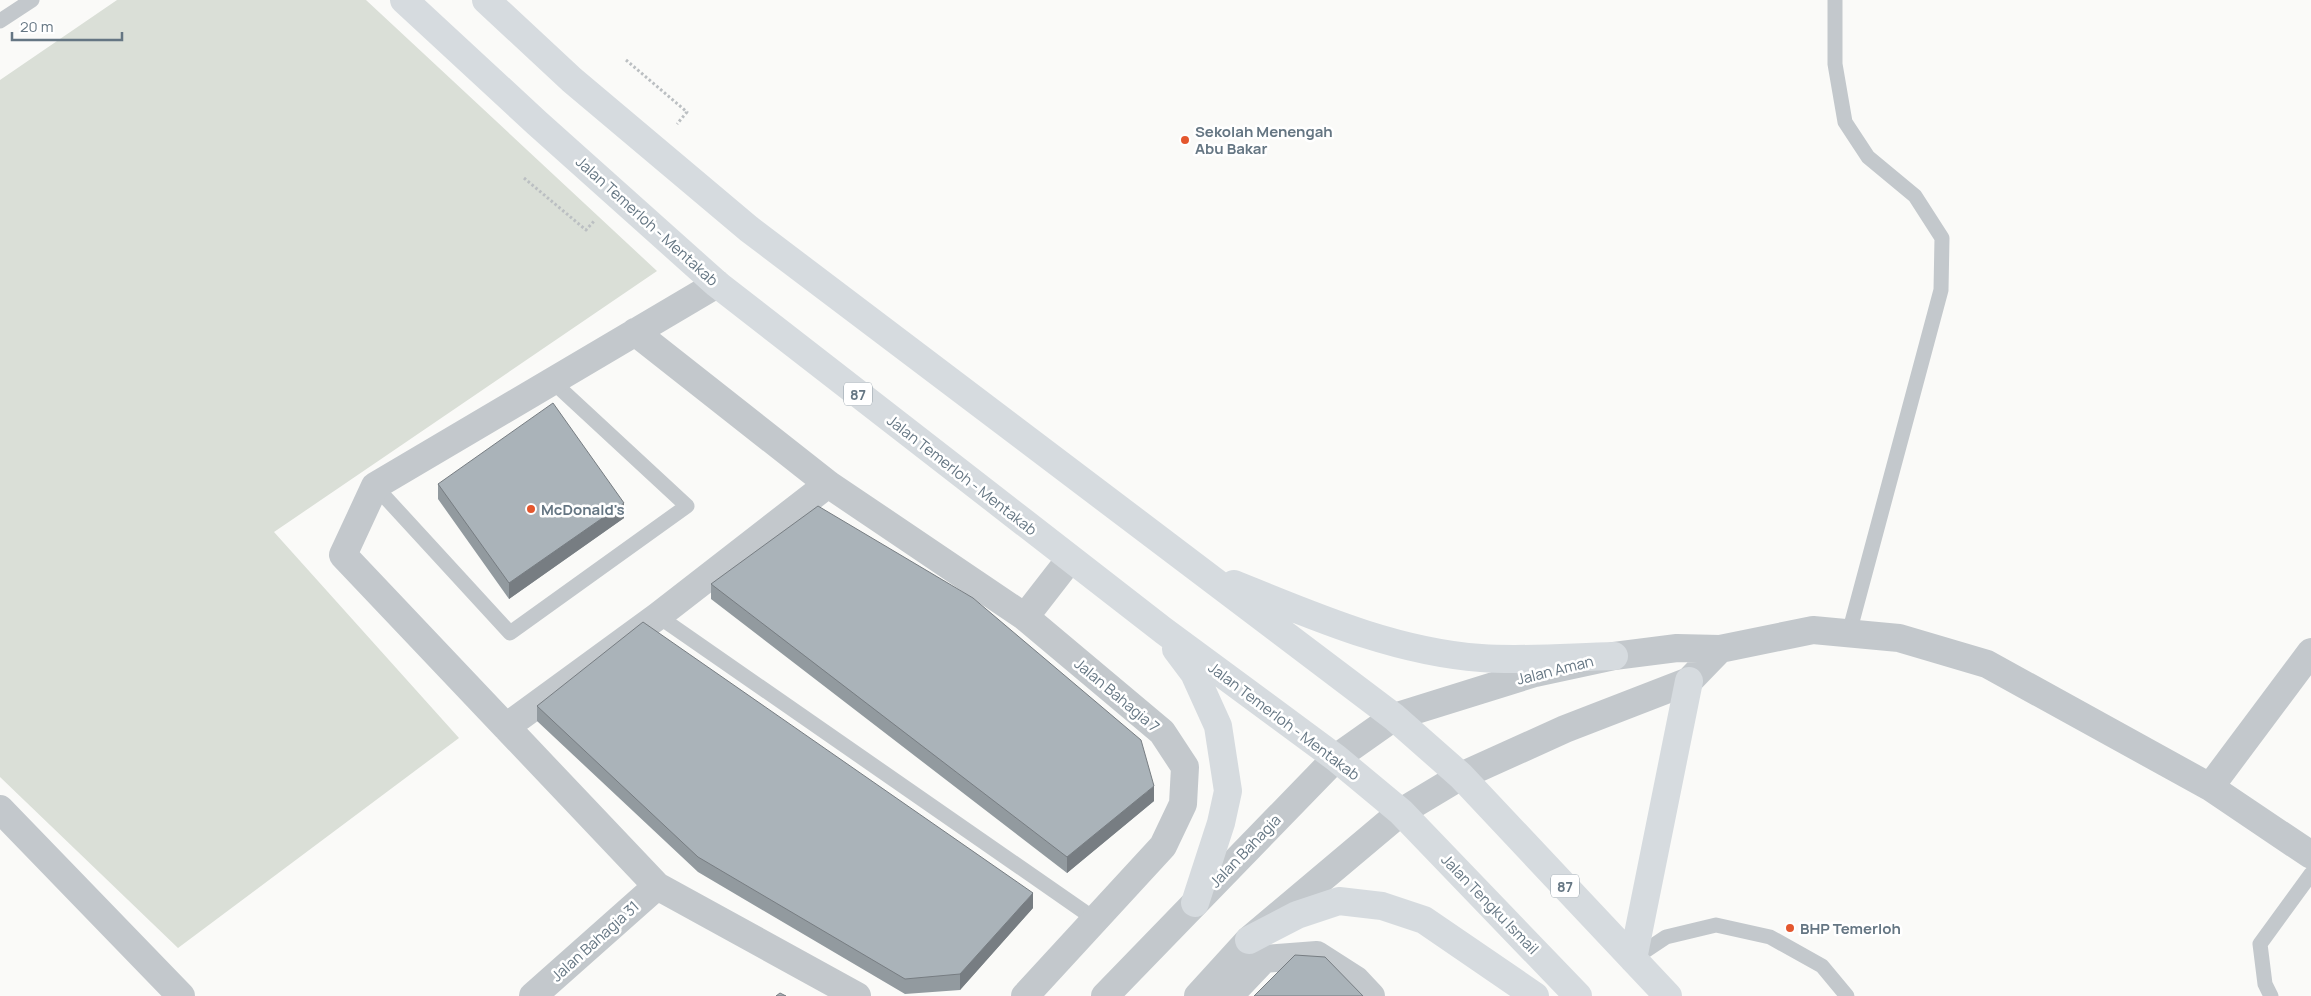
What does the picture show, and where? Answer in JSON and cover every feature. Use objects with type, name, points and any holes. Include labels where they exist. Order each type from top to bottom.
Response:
[{"type":"main road","name":"Jalan Temerloh - Mentakab","points":[[404,0],[537,123],[717,284],[1164,631],[1336,758],[1401,812]]},
{"type":"main road","name":"87","points":[[486,0],[572,80],[749,229],[1394,717],[1461,776],[1668,996]]},
{"type":"main road","points":[[1200,570],[1309,614],[1416,648],[1481,658],[1614,656]]},
{"type":"main road","points":[[1164,631],[1194,673],[1218,726],[1228,791],[1221,823],[1195,903]]},
{"type":"main road","points":[[1633,958],[1689,681]]},
{"type":"main road","name":"Jalan Tengku Ismail","points":[[1401,812],[1578,996]]},
{"type":"main road","points":[[1249,940],[1297,915],[1339,901],[1382,906],[1424,920],[1535,996]]},
{"type":"street","points":[[717,284],[375,486],[343,555],[657,886],[857,996]]},
{"type":"street","name":"Jalan Bahagia 7","points":[[636,332],[828,484],[1025,617],[1162,732],[1184,767],[1183,804],[1163,846],[1025,996]]},
{"type":"street","points":[[506,727],[658,616],[828,484]]},
{"type":"street","points":[[1025,617],[1070,559]]},
{"type":"street","name":"Jalan Aman","points":[[1394,717],[1535,673],[1614,656],[1677,648],[1720,649],[1813,630],[1899,638],[1987,664],[2210,787],[2311,855]]},
{"type":"street","points":[[1198,996],[1249,940],[1401,812],[1461,776],[1565,730],[1689,681],[1720,649]]},
{"type":"street","points":[[2210,787],[2311,652]]},
{"type":"street","name":"Jalan Bahagia","points":[[1105,996],[1336,758],[1394,717]]},
{"type":"street","points":[[0,809],[181,996]]},
{"type":"street","name":"Jalan Bahagia 31","points":[[533,996],[657,886]]},
{"type":"street","points":[[1229,996],[1264,958],[1317,955],[1356,980],[1371,996]]},
{"type":"lane","points":[[0,21],[32,0]]},
{"type":"lane","points":[[1835,0],[1834,64],[1845,122],[1868,157],[1915,196],[1942,238],[1941,290],[1849,633]]},
{"type":"lane","points":[[375,486],[510,633],[687,506],[552,381]]},
{"type":"lane","points":[[658,616],[1096,920]]},
{"type":"lane","points":[[2271,996],[2265,984],[2260,944],[2311,874]]},
{"type":"lane","points":[[1633,958],[1666,937],[1716,925],[1770,937],[1822,966],[1847,996]]},
{"type":"shaded area","points":[[117,0],[366,0],[657,271],[274,532],[459,738],[178,948],[0,777],[0,80]]},
{"type":"building","name":"McDonald's","points":[[553,403],[624,503],[509,583],[438,484]]},
{"type":"building","points":[[818,506],[973,598],[1141,740],[1154,786],[1067,857],[711,584]]},
{"type":"building","points":[[643,622],[1033,893],[960,974],[905,979],[698,857],[537,706]]},
{"type":"building","points":[[1295,955],[1325,957],[1363,996],[1254,996]]},
{"type":"place","name":"Sekolah Menengah Abu Bakar","points":[[1185,140]]},
{"type":"place","name":"McDonald's","points":[[531,509]]},
{"type":"place","name":"BHP Temerloh","points":[[1790,928]]}]
